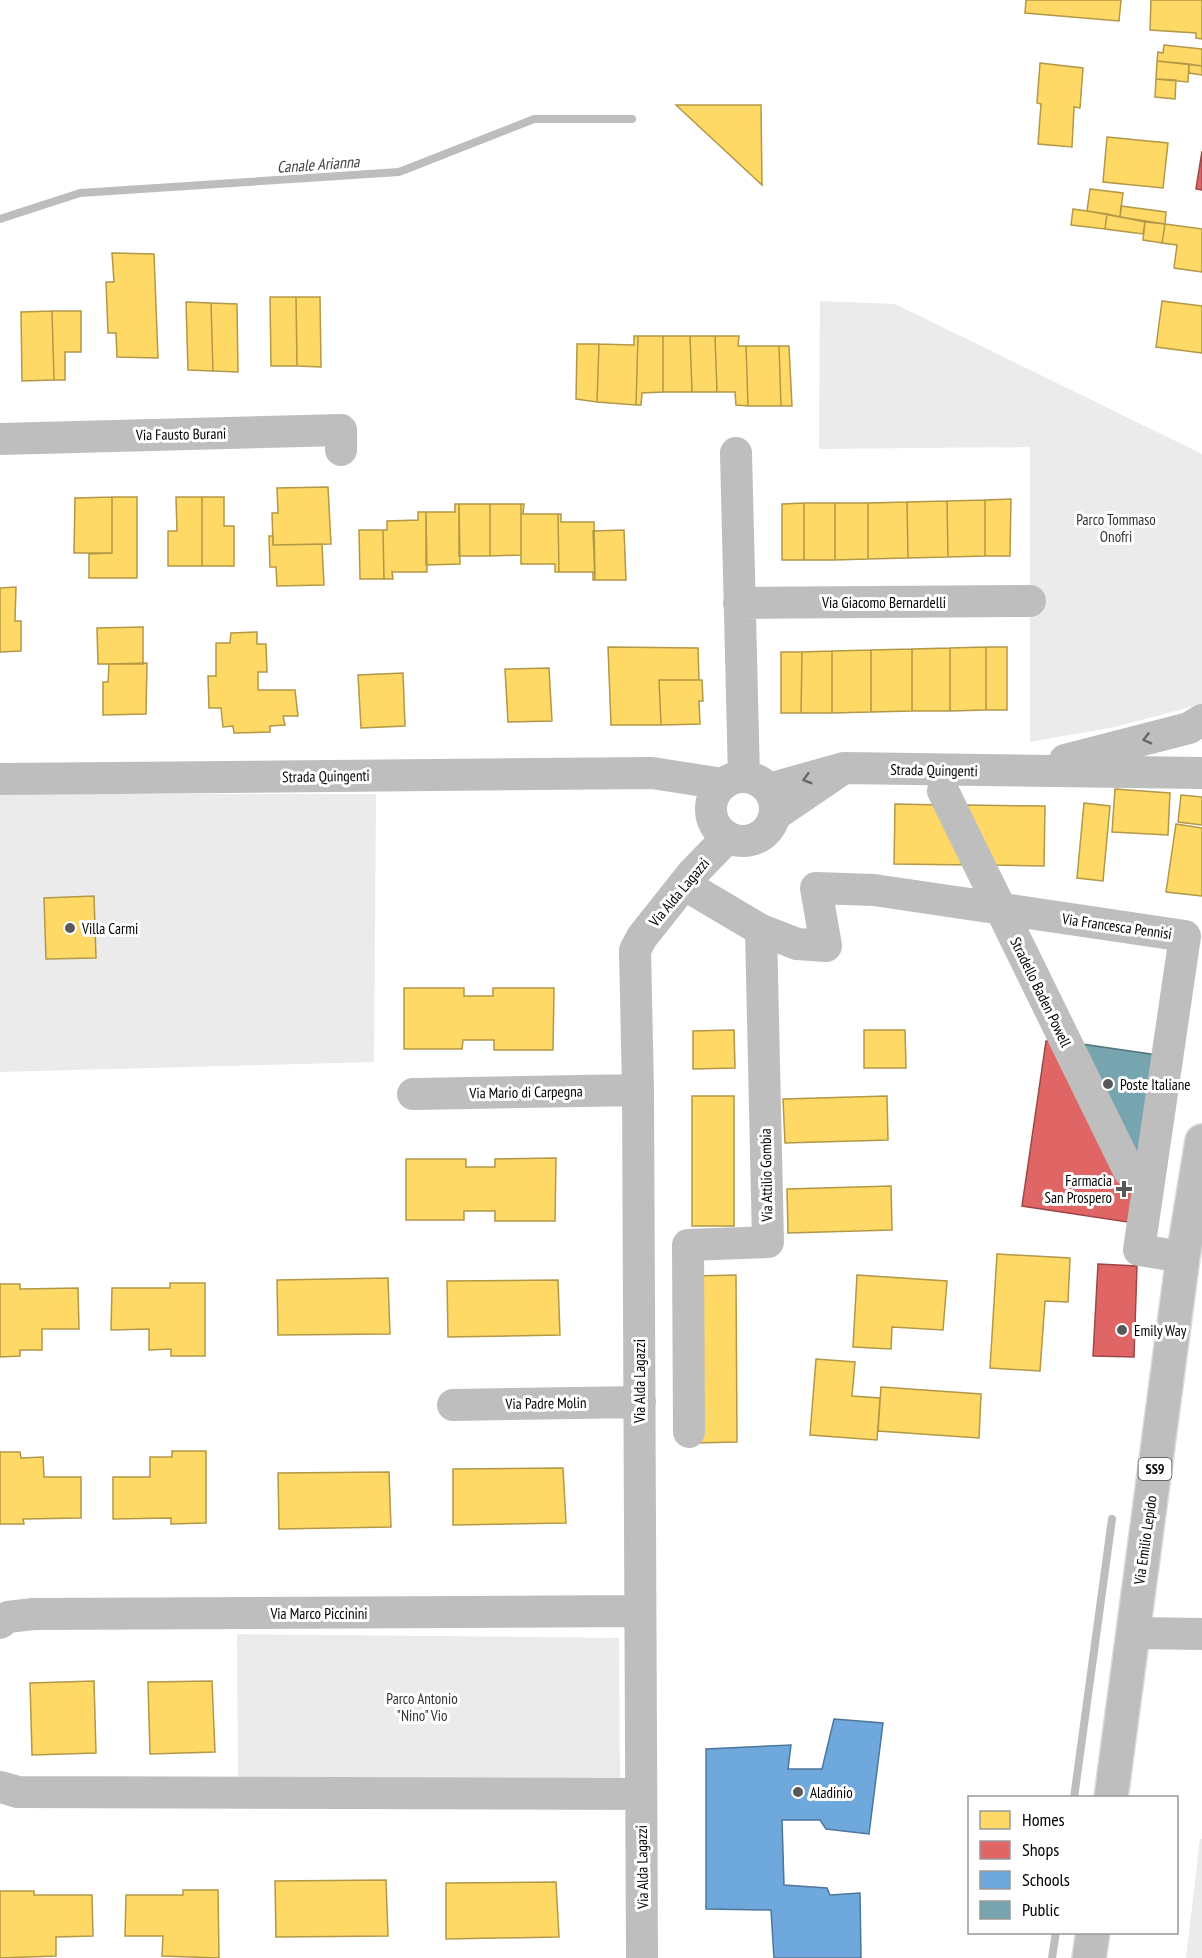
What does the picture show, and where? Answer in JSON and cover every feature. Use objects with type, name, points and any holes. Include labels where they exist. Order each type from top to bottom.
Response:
[{"type":"main road","name":"Via Emilio Lepido","points":[[1111,1796],[1184,1257],[1202,1141]]},
{"type":"main road","points":[[1089,1958],[1093,1934]]},
{"type":"street","name":"Via Fausto Burani","points":[[0,438],[341,430],[341,450]]},
{"type":"street","points":[[652,773],[737,841],[747,842],[757,839],[766,833],[772,824],[753,791],[739,603],[736,453]]},
{"type":"street","name":"Via Giacomo Bernardelli","points":[[739,603],[1030,601]]},
{"type":"street","name":"Strada Quingenti","points":[[1023,771],[1198,725]]},
{"type":"street","name":"Strada Quingenti","points":[[0,779],[652,773],[753,791],[844,768],[1202,773]]},
{"type":"street","points":[[719,826],[713,798],[753,791]]},
{"type":"street","name":"Stradello Baden Powell","points":[[943,791],[1129,1171],[1148,1186]]},
{"type":"street","name":"Via Alda Lagazzi","points":[[642,1958],[638,1090],[635,950],[642,937],[685,885],[719,826]]},
{"type":"street","points":[[685,885],[761,930]]},
{"type":"street","name":"Via Francesca Pennisi","points":[[761,930],[797,944],[826,946],[816,888],[874,890],[1185,936],[1139,1250],[1184,1257]]},
{"type":"street","name":"Via Attilio Gombia","points":[[689,1432],[688,1245],[768,1242],[761,930]]},
{"type":"street","name":"Via Mario di Carpegna","points":[[413,1094],[638,1090]]},
{"type":"street","name":"Via Padre Molin","points":[[453,1405],[640,1402]]},
{"type":"street","name":"Via Marco Piccinini","points":[[0,1623],[8,1617],[33,1614],[640,1611]]},
{"type":"street","points":[[1133,1633],[1202,1634]]},
{"type":"street","points":[[0,1787],[30,1792],[641,1794]]},
{"type":"green space","name":"Parco Tommaso Onofri","points":[[820,301],[895,304],[1202,454],[1202,704],[1115,727],[1030,742],[1030,447],[819,449]]},
{"type":"green space","points":[[0,794],[376,794],[374,1062],[0,1072]]},
{"type":"green space","name":"Parco Antonio \"Nino\" Vio","points":[[237,1634],[619,1638],[620,1778],[238,1777]]},
{"type":"green space","points":[[1200,1839],[1202,1839],[1202,1958],[1186,1958]]},
{"type":"building: Homes","points":[[1026,0],[1121,0],[1119,21],[1025,13]]},
{"type":"building: Homes","points":[[1151,0],[1202,0],[1202,39],[1196,38],[1196,33],[1150,30]]},
{"type":"building: Homes","points":[[1164,45],[1202,49],[1202,66],[1157,61],[1158,52],[1163,53]]},
{"type":"building: Homes","points":[[1157,61],[1189,64],[1188,82],[1156,79]]},
{"type":"building: Homes","points":[[1040,63],[1083,68],[1080,108],[1074,107],[1072,147],[1038,144],[1041,104],[1037,103]]},
{"type":"building: Homes","points":[[1189,64],[1202,66],[1202,75],[1189,73]]},
{"type":"building: Homes","points":[[1156,79],[1176,80],[1175,99],[1155,97]]},
{"type":"building: Homes","points":[[676,105],[761,105],[762,185]]},
{"type":"building: Homes","points":[[1107,137],[1168,143],[1163,188],[1103,182]]},
{"type":"building: Homes","points":[[1090,189],[1123,193],[1120,217],[1087,211]]},
{"type":"building: Homes","points":[[1121,206],[1166,212],[1165,224],[1120,217]]},
{"type":"building: Homes","points":[[1073,209],[1107,214],[1105,229],[1071,225]]},
{"type":"building: Homes","points":[[1107,214],[1145,222],[1143,234],[1105,229]]},
{"type":"building: Homes","points":[[1145,222],[1165,224],[1162,243],[1143,240]]},
{"type":"building: Homes","points":[[1165,224],[1202,229],[1202,272],[1174,268],[1177,245],[1162,243]]},
{"type":"building: Homes","points":[[112,253],[154,254],[158,358],[117,357],[116,333],[108,333],[106,282],[114,282]]},
{"type":"building: Homes","points":[[270,297],[296,297],[297,366],[271,366]]},
{"type":"building: Homes","points":[[296,297],[320,297],[321,367],[297,366]]},
{"type":"building: Homes","points":[[1162,301],[1202,306],[1202,353],[1156,347]]},
{"type":"building: Homes","points":[[186,302],[211,303],[213,371],[188,370]]},
{"type":"building: Homes","points":[[211,303],[237,304],[238,372],[213,371]]},
{"type":"building: Homes","points":[[52,311],[54,380],[22,381],[21,312]]},
{"type":"building: Homes","points":[[52,311],[81,311],[81,352],[65,352],[65,380],[54,380]]},
{"type":"building: Homes","points":[[634,336],[638,336],[636,405],[597,402],[599,344],[634,345]]},
{"type":"building: Homes","points":[[638,336],[663,336],[663,392],[642,393],[641,405],[636,405]]},
{"type":"building: Homes","points":[[663,336],[690,336],[692,392],[663,392]]},
{"type":"building: Homes","points":[[690,336],[715,336],[717,392],[692,392]]},
{"type":"building: Homes","points":[[715,336],[739,336],[738,346],[746,346],[748,406],[736,405],[735,392],[717,392]]},
{"type":"building: Homes","points":[[577,344],[599,344],[597,402],[576,399]]},
{"type":"building: Homes","points":[[746,346],[779,346],[781,406],[748,406]]},
{"type":"building: Homes","points":[[779,346],[789,346],[792,406],[781,406]]},
{"type":"building: Homes","points":[[328,487],[331,544],[273,545],[272,513],[278,513],[277,488]]},
{"type":"building: Homes","points":[[112,497],[112,553],[74,553],[75,498]]},
{"type":"building: Homes","points":[[112,497],[137,497],[137,578],[89,578],[89,554],[112,553]]},
{"type":"building: Homes","points":[[176,497],[202,497],[202,566],[168,566],[168,531],[177,531]]},
{"type":"building: Homes","points":[[202,497],[224,497],[224,526],[234,526],[234,566],[202,566]]},
{"type":"building: Homes","points":[[1011,499],[1010,556],[985,556],[985,500]]},
{"type":"building: Homes","points":[[985,500],[985,556],[948,557],[947,501]]},
{"type":"building: Homes","points":[[947,501],[948,557],[908,558],[907,502]]},
{"type":"building: Homes","points":[[907,502],[908,558],[868,559],[868,503]]},
{"type":"building: Homes","points":[[804,503],[804,560],[782,560],[782,504]]},
{"type":"building: Homes","points":[[804,503],[835,503],[835,560],[804,560]]},
{"type":"building: Homes","points":[[835,503],[868,503],[868,559],[835,560]]},
{"type":"building: Homes","points":[[455,504],[459,504],[460,564],[426,565],[426,512],[455,512]]},
{"type":"building: Homes","points":[[459,504],[490,504],[490,556],[459,556]]},
{"type":"building: Homes","points":[[490,504],[521,504],[521,555],[490,556]]},
{"type":"building: Homes","points":[[521,504],[524,504],[523,514],[558,514],[559,572],[555,572],[555,564],[521,564]]},
{"type":"building: Homes","points":[[418,512],[426,512],[427,572],[392,572],[393,579],[384,579],[383,530],[387,530],[387,521],[418,520]]},
{"type":"building: Homes","points":[[558,514],[561,514],[561,522],[594,522],[595,580],[593,580],[593,572],[559,572]]},
{"type":"building: Homes","points":[[359,530],[383,530],[384,579],[360,579]]},
{"type":"building: Homes","points":[[624,530],[626,580],[595,580],[593,531]]},
{"type":"building: Homes","points":[[269,536],[273,536],[273,545],[322,544],[324,585],[277,586],[276,567],[270,567]]},
{"type":"building: Homes","points":[[16,587],[15,621],[21,621],[21,651],[0,652],[0,588]]},
{"type":"building: Homes","points":[[143,627],[143,664],[98,664],[97,628]]},
{"type":"building: Homes","points":[[257,632],[257,644],[266,644],[267,672],[258,672],[258,690],[295,690],[298,716],[283,716],[285,725],[270,726],[270,732],[234,733],[233,726],[223,727],[221,708],[209,708],[208,676],[216,676],[216,643],[230,643],[231,633]]},
{"type":"building: Homes","points":[[608,647],[698,648],[699,680],[659,680],[661,725],[611,725]]},
{"type":"building: Homes","points":[[986,647],[986,710],[950,711],[950,648]]},
{"type":"building: Homes","points":[[986,647],[1007,647],[1007,710],[986,710]]},
{"type":"building: Homes","points":[[950,648],[950,711],[912,711],[912,649]]},
{"type":"building: Homes","points":[[912,649],[912,711],[871,712],[871,650]]},
{"type":"building: Homes","points":[[871,650],[871,712],[832,713],[832,651]]},
{"type":"building: Homes","points":[[832,651],[832,713],[801,713],[802,652]]},
{"type":"building: Homes","points":[[781,652],[802,652],[801,713],[781,713]]},
{"type":"building: Homes","points":[[147,663],[146,714],[103,715],[103,682],[108,682],[109,664]]},
{"type":"building: Homes","points":[[549,668],[552,721],[508,722],[505,669]]},
{"type":"building: Homes","points":[[403,673],[405,726],[361,728],[358,675]]},
{"type":"building: Homes","points":[[659,680],[702,680],[703,701],[699,701],[700,724],[661,725]]},
{"type":"building: Homes","points":[[1115,789],[1170,793],[1168,835],[1112,832]]},
{"type":"building: Homes","points":[[1181,795],[1202,797],[1202,825],[1178,822]]},
{"type":"building: Homes","points":[[1084,803],[1110,806],[1103,881],[1077,878]]},
{"type":"building: Homes","points":[[895,804],[942,805],[973,865],[894,864]]},
{"type":"building: Homes","points":[[962,805],[1045,806],[1044,866],[993,865]]},
{"type":"building: Homes","points":[[1176,824],[1202,828],[1202,896],[1166,892]]},
{"type":"building: Homes","name":"Villa Carmi","points":[[94,896],[96,958],[46,959],[44,898]]},
{"type":"building: Homes","points":[[404,988],[464,988],[464,996],[493,996],[493,988],[554,988],[553,1050],[494,1050],[494,1040],[463,1040],[462,1049],[404,1049]]},
{"type":"building: Homes","points":[[734,1030],[735,1068],[693,1069],[693,1031]]},
{"type":"building: Homes","points":[[864,1030],[905,1030],[906,1068],[864,1068]]},
{"type":"building: Homes","points":[[692,1096],[734,1096],[734,1226],[692,1226]]},
{"type":"building: Homes","points":[[887,1096],[888,1140],[785,1143],[783,1099]]},
{"type":"building: Homes","points":[[556,1158],[555,1221],[495,1221],[495,1211],[464,1211],[464,1220],[406,1220],[406,1159],[466,1159],[466,1167],[495,1167],[495,1159]]},
{"type":"building: Homes","points":[[891,1186],[892,1230],[788,1233],[787,1189]]},
{"type":"building: Homes","points":[[997,1254],[1070,1258],[1068,1302],[1045,1301],[1040,1371],[990,1368]]},
{"type":"building: Homes","points":[[736,1275],[737,1442],[695,1443],[693,1276]]},
{"type":"building: Homes","points":[[857,1275],[947,1281],[943,1330],[892,1327],[891,1349],[853,1347]]},
{"type":"building: Homes","points":[[388,1278],[390,1334],[278,1335],[277,1280]]},
{"type":"building: Homes","points":[[558,1280],[560,1335],[448,1337],[447,1281]]},
{"type":"building: Homes","points":[[170,1283],[205,1283],[205,1356],[171,1356],[171,1349],[149,1350],[149,1329],[111,1330],[112,1288],[170,1288]]},
{"type":"building: Homes","points":[[0,1284],[20,1284],[20,1289],[78,1288],[79,1329],[42,1329],[42,1350],[20,1350],[20,1356],[0,1357]]},
{"type":"building: Homes","points":[[816,1359],[855,1362],[852,1396],[880,1398],[877,1440],[810,1435]]},
{"type":"building: Homes","points":[[881,1387],[981,1394],[979,1438],[878,1431]]},
{"type":"building: Homes","points":[[172,1451],[206,1451],[206,1523],[171,1524],[171,1518],[113,1519],[113,1477],[150,1477],[150,1457],[172,1457]]},
{"type":"building: Homes","points":[[0,1452],[20,1452],[21,1458],[43,1457],[44,1477],[81,1477],[81,1518],[23,1519],[24,1524],[0,1524]]},
{"type":"building: Homes","points":[[563,1468],[566,1523],[453,1525],[453,1469]]},
{"type":"building: Homes","points":[[389,1472],[391,1527],[279,1529],[278,1473]]},
{"type":"building: Homes","points":[[94,1681],[96,1753],[32,1755],[30,1683]]},
{"type":"building: Homes","points":[[212,1681],[215,1752],[150,1754],[148,1682]]},
{"type":"building: Homes","points":[[386,1880],[388,1936],[276,1937],[275,1881]]},
{"type":"building: Homes","points":[[556,1882],[559,1937],[446,1939],[446,1883]]},
{"type":"building: Homes","points":[[183,1890],[218,1890],[219,1958],[162,1956],[163,1936],[125,1936],[126,1895],[183,1895]]},
{"type":"building: Homes","points":[[0,1891],[34,1891],[34,1895],[92,1895],[93,1936],[56,1937],[56,1956],[0,1958]]},
{"type":"building: Shops","points":[[1202,151],[1202,190],[1196,189]]},
{"type":"building: Shops","points":[[1046,1041],[1058,1042],[1138,1192],[1134,1223],[1022,1206]]},
{"type":"building: Shops","points":[[1098,1264],[1137,1266],[1134,1357],[1093,1356]]},
{"type":"building: Schools","points":[[834,1719],[883,1723],[869,1834],[826,1829],[820,1820],[782,1820],[784,1885],[827,1888],[830,1895],[860,1893],[861,1958],[774,1958],[771,1910],[706,1909],[706,1749],[791,1745],[788,1769],[822,1769]]},
{"type":"building: Public","points":[[1075,1043],[1157,1055],[1141,1172]]},
{"type":"waterway","name":"Canale Arianna","points":[[0,219],[80,193],[399,172],[534,119],[632,119]]},
{"type":"waterway","points":[[1074,1796],[1112,1519]]},
{"type":"waterway","points":[[1052,1958],[1056,1934]]},
{"type":"place","name":"Villa Carmi","points":[[70,928]]},
{"type":"place","name":"Poste Italiane","points":[[1108,1084]]},
{"type":"place","name":"Farmacia San Prospero","points":[[1124,1189]]},
{"type":"place","name":"Emily Way","points":[[1122,1330]]},
{"type":"place","name":"Aladinio","points":[[798,1792]]}]
